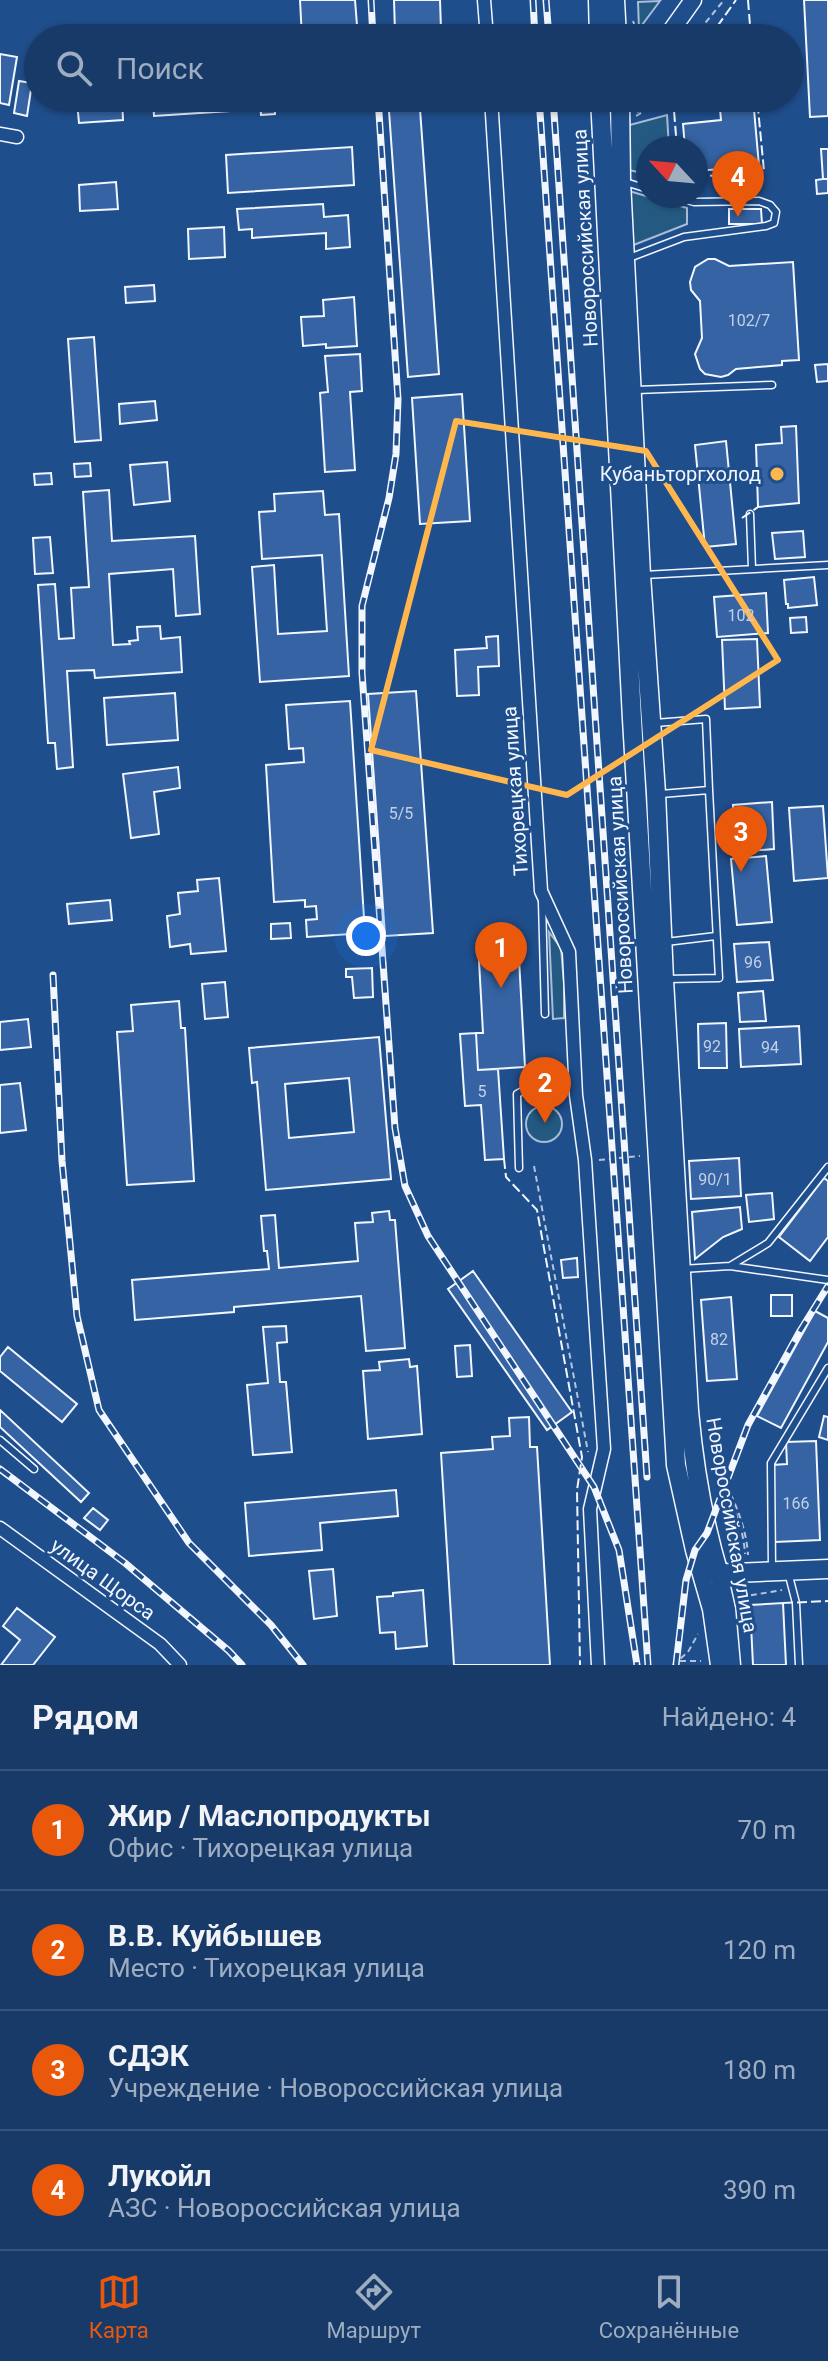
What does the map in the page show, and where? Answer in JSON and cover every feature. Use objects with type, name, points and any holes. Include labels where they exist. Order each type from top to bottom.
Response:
[{"type":"main road","points":[[598,0],[599,24]]},
{"type":"main road","points":[[615,6],[626,24]]},
{"type":"main road","name":"Новороссийская улица","points":[[601,112],[646,794],[676,1465],[711,1574]]},
{"type":"main road","name":"Новороссийская улица","points":[[621,112],[621,181],[632,391],[633,576],[652,723],[646,794],[663,943],[693,1447],[711,1574],[713,1663]]},
{"type":"main road","points":[[711,1574],[784,1578],[828,1569]]},
{"type":"street","points":[[484,0],[486,24]]},
{"type":"street","points":[[675,24],[689,1]]},
{"type":"street","name":"Тихорецкая улица","points":[[492,112],[541,891],[569,952],[576,1095],[585,1160],[604,1449],[590,1509],[598,1665]]},
{"type":"street","points":[[0,134],[17,137]]},
{"type":"street","name":"улица Щорса","points":[[0,1528],[160,1644],[180,1665]]},
{"type":"street","name":"Новороссийская улица","points":[[711,1574],[727,1609],[732,1665]]},
{"type":"lane","points":[[621,181],[636,185]]},
{"type":"lane","points":[[625,259],[684,237],[774,223],[776,212],[770,205],[759,201],[708,202]]},
{"type":"lane","points":[[632,391],[772,385]]},
{"type":"lane","points":[[750,514],[752,569]]},
{"type":"lane","points":[[633,576],[828,565]]},
{"type":"lane","points":[[652,723],[706,719],[719,978],[664,980]]},
{"type":"lane","points":[[646,794],[709,790]]},
{"type":"lane","points":[[541,891],[545,1014]]},
{"type":"lane","points":[[663,943],[716,936]]},
{"type":"lane","points":[[519,1168],[517,1094],[543,1080]]},
{"type":"lane","points":[[730,1266],[768,1243],[828,1167]]},
{"type":"lane","points":[[682,1269],[730,1266],[828,1280]]},
{"type":"lane","points":[[799,1665],[796,1603],[784,1578],[771,1463],[828,1368]]},
{"type":"lane","points":[[0,1440],[34,1469]]},
{"type":"path","points":[[704,24],[724,0]]},
{"type":"path","points":[[585,1160],[648,1155]]},
{"type":"path","points":[[534,1166],[589,1453]]},
{"type":"path","points":[[740,1597],[784,1578]]},
{"type":"path","points":[[673,1665],[688,1652],[698,1635]]},
{"type":"path","points":[[679,1661],[713,1663]]},
{"type":"highlighted area","points":[[456,421],[646,451],[778,660],[567,795],[371,750]]},
{"type":"shaded area","points":[[660,1],[643,24],[639,24],[638,2]]},
{"type":"shaded area","points":[[667,115],[668,136],[636,136],[636,172],[628,170],[626,126]]},
{"type":"shaded area","points":[[629,191],[636,193],[636,208],[687,208],[687,224],[631,246]]},
{"type":"shaded area","points":[[549,932],[561,948],[564,1018],[553,1019]]},
{"type":"shaded area","points":[[544,1106],[557,1111],[562,1124],[557,1137],[544,1142],[531,1137],[526,1124],[531,1111]]},
{"type":"building","points":[[300,0],[355,0],[357,24],[301,24]]},
{"type":"building","points":[[394,0],[440,0],[441,24],[395,24]]},
{"type":"building","points":[[804,0],[828,0],[828,116],[810,117]]},
{"type":"building","points":[[0,54],[17,57],[9,105],[0,103]]},
{"type":"building","points":[[19,81],[24,82],[24,112],[28,112],[27,116],[14,113]]},
{"type":"building","points":[[78,112],[123,112],[123,120],[79,123]]},
{"type":"building","points":[[154,112],[215,112],[154,116]]},
{"type":"building","points":[[389,112],[420,112],[439,374],[408,377]]},
{"type":"building","points":[[720,112],[754,112],[759,166],[708,170],[708,136],[684,136],[683,124],[721,120]]},
{"type":"building","points":[[352,147],[354,185],[228,193],[226,155]]},
{"type":"building","points":[[821,149],[828,149],[828,179],[823,179]]},
{"type":"building","points":[[828,179],[828,193],[817,194],[816,180]]},
{"type":"building","points":[[116,182],[118,209],[80,211],[79,185]]},
{"type":"building","points":[[323,204],[324,217],[348,215],[350,247],[326,249],[326,233],[252,238],[252,229],[239,230],[237,209]]},
{"type":"building","points":[[729,209],[761,209],[762,224],[729,224]]},
{"type":"building","points":[[224,227],[225,257],[189,259],[188,229]]},
{"type":"building","points":[[708,259],[729,266],[793,262],[799,360],[782,361],[782,365],[736,369],[721,377],[705,374],[700,369],[695,354],[702,338],[700,301],[691,290],[690,282],[695,267]]},
{"type":"building","points":[[154,285],[155,301],[126,303],[125,287]]},
{"type":"building","points":[[354,297],[357,346],[303,346],[301,317],[324,316],[323,300]]},
{"type":"building","points":[[94,337],[101,440],[75,442],[68,339]]},
{"type":"building","points":[[360,354],[362,391],[350,392],[355,470],[325,472],[320,393],[328,392],[325,356]]},
{"type":"building","points":[[828,364],[828,381],[817,382],[815,365]]},
{"type":"building","points":[[462,394],[470,521],[420,524],[412,398]]},
{"type":"building","points":[[155,401],[157,420],[120,424],[119,404]]},
{"type":"building","name":"Кубаньторгхолод","points":[[796,426],[799,503],[758,507],[756,445],[782,443],[781,427]]},
{"type":"building","points":[[726,441],[736,544],[705,547],[695,445]]},
{"type":"building","points":[[167,462],[170,501],[134,505],[130,465]]},
{"type":"building","points":[[90,463],[91,476],[75,477],[74,464]]},
{"type":"building","points":[[51,473],[52,484],[35,485],[34,474]]},
{"type":"building","points":[[109,490],[112,541],[195,536],[200,614],[176,616],[173,569],[109,574],[113,645],[138,640],[137,627],[160,626],[161,639],[180,637],[182,672],[95,678],[94,670],[67,671],[73,767],[57,769],[55,743],[48,743],[38,585],[55,584],[59,639],[74,638],[71,588],[89,587],[83,492]]},
{"type":"building","points":[[323,491],[325,515],[339,514],[349,676],[260,682],[252,567],[274,565],[278,634],[327,631],[322,555],[262,559],[259,512],[275,511],[274,494]]},
{"type":"building","points":[[803,531],[805,557],[775,559],[772,533]]},
{"type":"building","points":[[50,537],[53,573],[35,574],[33,538]]},
{"type":"building","points":[[814,577],[817,605],[788,608],[784,580]]},
{"type":"building","points":[[766,593],[768,633],[717,637],[714,597]]},
{"type":"building","points":[[806,617],[807,632],[791,633],[790,618]]},
{"type":"building","points":[[498,636],[499,666],[478,667],[479,695],[457,696],[455,650],[487,648],[486,637]]},
{"type":"building","points":[[757,639],[760,707],[725,709],[722,640]]},
{"type":"building","points":[[416,691],[433,933],[385,936],[368,694]]},
{"type":"building","points":[[175,693],[178,740],[107,745],[104,698]]},
{"type":"building","points":[[350,701],[365,933],[307,937],[306,920],[317,919],[316,906],[305,907],[305,900],[274,902],[266,765],[304,762],[303,748],[289,749],[286,705]]},
{"type":"building","points":[[178,767],[180,788],[154,792],[159,834],[131,838],[123,774]]},
{"type":"building","points":[[772,802],[774,849],[735,852],[733,805]]},
{"type":"building","points":[[823,806],[828,878],[794,881],[789,808]]},
{"type":"building","points":[[766,856],[772,922],[737,925],[731,859]]},
{"type":"building","points":[[219,878],[226,951],[191,954],[190,944],[170,947],[167,916],[180,914],[178,893],[198,891],[197,880]]},
{"type":"building","points":[[110,900],[112,920],[69,924],[67,904]]},
{"type":"building","points":[[290,923],[291,938],[271,939],[271,924]]},
{"type":"building","points":[[518,941],[525,1067],[478,1070],[476,1033],[483,1033],[478,943]]},
{"type":"building","points":[[769,942],[773,980],[737,982],[734,944]]},
{"type":"building","points":[[372,968],[373,997],[354,998],[352,977],[346,977],[346,969]]},
{"type":"building","points":[[225,982],[228,1017],[205,1019],[202,984]]},
{"type":"building","points":[[763,991],[766,1021],[740,1022],[738,993]]},
{"type":"building","points":[[179,1001],[181,1028],[185,1028],[194,1181],[127,1185],[117,1032],[133,1031],[131,1005]]},
{"type":"building","points":[[28,1019],[31,1047],[0,1050],[0,1022]]},
{"type":"building","points":[[726,1023],[727,1068],[699,1068],[698,1024]]},
{"type":"building","points":[[799,1026],[801,1064],[741,1067],[739,1029]]},
{"type":"building","points":[[476,1033],[478,1070],[498,1069],[504,1159],[485,1160],[481,1105],[465,1106],[460,1034]]},
{"type":"building","points":[[379,1037],[391,1179],[266,1190],[257,1082],[252,1083],[249,1048]],"holes":[[[349,1078],[354,1132],[289,1138],[285,1084]]]},
{"type":"building","points":[[20,1083],[26,1130],[0,1133],[0,1085]]},
{"type":"building","points":[[739,1158],[741,1196],[691,1199],[689,1161]]},
{"type":"building","points":[[824,1178],[828,1181],[828,1237],[810,1261],[779,1237]]},
{"type":"building","points":[[772,1193],[774,1219],[749,1222],[746,1195]]},
{"type":"building","points":[[740,1207],[742,1229],[723,1237],[695,1259],[692,1212]]},
{"type":"building","points":[[389,1211],[390,1220],[395,1220],[405,1348],[366,1351],[361,1296],[234,1307],[234,1312],[135,1320],[132,1280],[269,1269],[261,1216],[275,1215],[279,1268],[358,1261],[355,1223],[373,1222],[372,1213]]},
{"type":"building","points":[[577,1258],[578,1277],[563,1278],[561,1260]]},
{"type":"building","points":[[473,1271],[572,1412],[547,1430],[448,1289]]},
{"type":"building","points":[[771,1295],[792,1295],[792,1316],[771,1316]]},
{"type":"building","points":[[731,1297],[737,1379],[707,1381],[701,1300]]},
{"type":"building","points":[[815,1311],[828,1318],[828,1342],[781,1428],[757,1416]]},
{"type":"building","points":[[286,1326],[287,1342],[277,1343],[280,1382],[286,1382],[292,1452],[253,1455],[247,1385],[268,1383],[263,1327]]},
{"type":"building","points":[[470,1345],[472,1376],[457,1377],[455,1346]]},
{"type":"building","points":[[8,1347],[77,1404],[62,1422],[0,1371],[0,1357]]},
{"type":"building","points":[[409,1359],[410,1367],[417,1366],[422,1434],[368,1439],[363,1371],[380,1370],[379,1362]]},
{"type":"building","points":[[0,1410],[89,1493],[81,1502],[0,1427]]},
{"type":"building","points":[[824,1416],[828,1417],[828,1440],[819,1437]]},
{"type":"building","points":[[529,1417],[530,1447],[537,1447],[550,1665],[454,1665],[441,1453],[493,1449],[492,1437],[510,1436],[509,1418]]},
{"type":"building","points":[[816,1441],[820,1540],[775,1542],[772,1465],[787,1464],[786,1442]]},
{"type":"building","points":[[396,1490],[398,1516],[320,1523],[322,1550],[249,1556],[245,1503]]},
{"type":"building","points":[[93,1508],[108,1520],[100,1530],[84,1518]]},
{"type":"building","points":[[333,1569],[337,1616],[314,1619],[309,1571]]},
{"type":"building","points":[[423,1590],[427,1646],[396,1649],[395,1632],[380,1633],[377,1597]]},
{"type":"building","points":[[783,1603],[786,1665],[753,1665],[750,1605]]},
{"type":"building","points":[[17,1608],[55,1637],[33,1665],[1,1665],[20,1640],[3,1626]]},
{"type":"railway","points":[[371,0],[372,24]]},
{"type":"railway","points":[[533,0],[534,24]]},
{"type":"railway","points":[[546,0],[548,24]]},
{"type":"railway","points":[[379,112],[398,399],[396,454],[389,498],[362,606],[362,673],[395,1128],[405,1186],[428,1236],[594,1487],[619,1550],[637,1665]]},
{"type":"railway","points":[[540,112],[648,1665]]},
{"type":"railway","points":[[554,112],[647,1477]]},
{"type":"railway","points":[[53,975],[62,1161],[77,1316],[99,1410],[189,1543],[271,1625],[303,1665]]},
{"type":"railway","points":[[676,1665],[686,1580],[695,1550],[707,1533],[748,1425],[828,1286]]},
{"type":"railway","points":[[0,1469],[125,1563],[242,1665]]},
{"type":"fence","points":[[719,24],[736,0]]},
{"type":"fence","points":[[748,0],[750,24]]},
{"type":"fence","points":[[674,112],[676,136]]},
{"type":"fence","points":[[708,176],[764,171],[758,112]]},
{"type":"fence","points":[[742,518],[758,507]]},
{"type":"fence","points":[[504,1159],[506,1177],[537,1210],[582,1457],[577,1490],[580,1665]]},
{"type":"fence","points":[[783,1603],[828,1601]]},
{"type":"place","name":"Лукойл","points":[[738,217]]},
{"type":"place","name":"Кубаньторгхолод","points":[[777,474]]},
{"type":"place","name":"СДЭК","points":[[741,872]]},
{"type":"place","name":"Жир / Маслопродукты","points":[[501,988]]},
{"type":"place","name":"В.В. Куйбышев","points":[[545,1123]]}]
